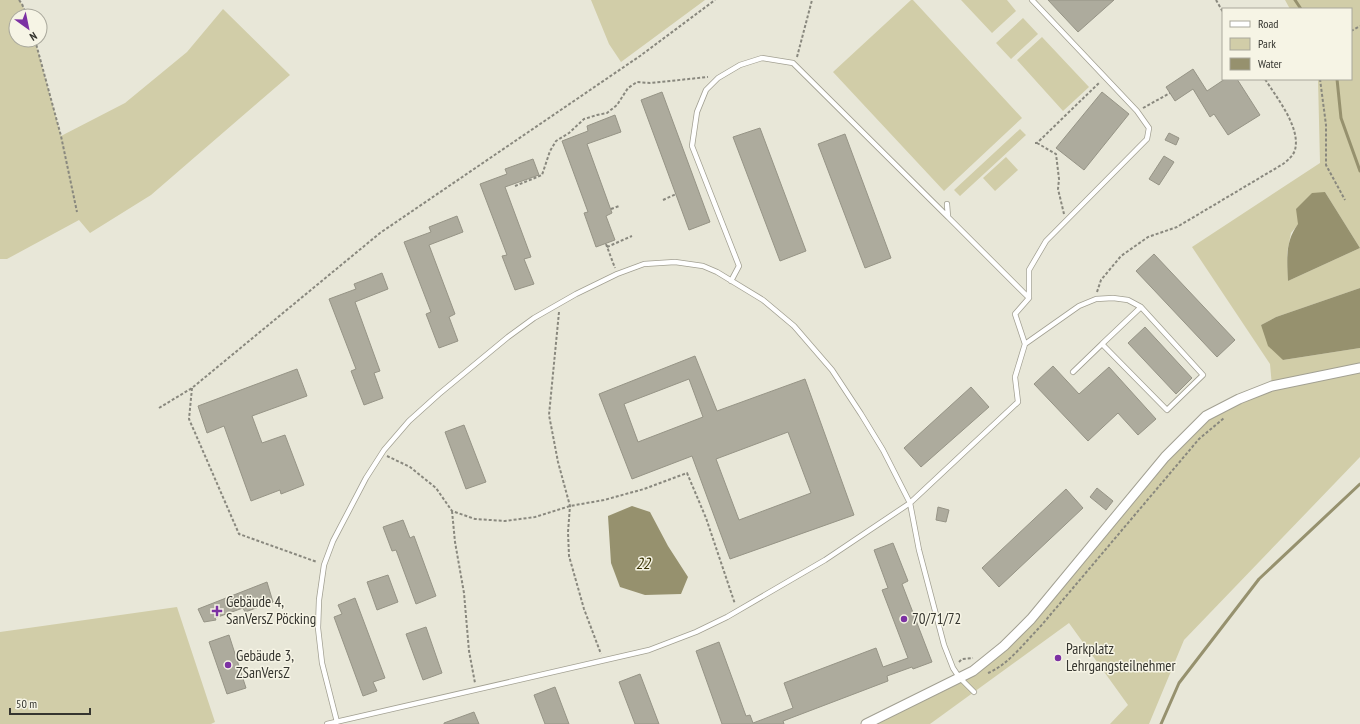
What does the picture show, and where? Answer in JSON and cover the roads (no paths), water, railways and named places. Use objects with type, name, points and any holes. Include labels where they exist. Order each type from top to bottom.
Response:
[{"type":"street","points":[[866,724],[973,671],[1004,646],[1031,620],[1165,457],[1206,416],[1239,399],[1272,386],[1360,368]]},
{"type":"lane","points":[[326,724],[649,650],[696,632],[737,611],[824,560],[910,503],[1018,402],[1015,377],[1025,344],[1015,314],[1029,298],[1029,270],[1046,242],[1147,139],[1149,128],[1137,112],[1032,0]]},
{"type":"lane","points":[[731,281],[739,266],[692,146],[697,112],[706,90],[723,76],[740,65],[762,58],[793,63],[1029,298]]},
{"type":"lane","points":[[947,204],[948,217]]},
{"type":"lane","points":[[337,722],[322,663],[318,628],[324,565],[333,541],[366,478],[382,454],[409,421],[439,394],[508,337],[534,318],[576,294],[618,274],[644,264],[675,262],[704,266],[718,272],[763,300],[794,326],[832,370],[883,450],[910,503],[930,596],[944,645],[953,668],[959,677],[974,692]]},
{"type":"lane","points":[[1025,344],[1079,306],[1096,299],[1113,298],[1128,300],[1141,307],[1203,375],[1166,410],[1102,344]]},
{"type":"lane","points":[[1073,372],[1141,307]]},
{"type":"water","points":[[1325,192],[1360,248],[1288,281],[1287,258],[1289,244],[1298,224],[1296,209],[1312,193]]},
{"type":"water","points":[[1360,288],[1360,348],[1283,360],[1268,346],[1261,325],[1276,317]]},
{"type":"water","name":"22","points":[[632,506],[650,512],[668,546],[688,577],[681,594],[645,595],[620,587],[611,563],[608,516]]},
{"type":"waterway","points":[[1295,0],[1300,8]]},
{"type":"waterway","points":[[1337,80],[1341,118],[1360,171]]},
{"type":"waterway","points":[[1161,724],[1179,683],[1259,579],[1360,484]]},
{"type":"place","name":"Gebäude 4, SanVersZ Pöcking","points":[[217,611]]},
{"type":"place","name":"70/71/72","points":[[904,619]]},
{"type":"place","name":"Parkplatz Lehrgangsteilnehmer","points":[[1058,658]]},
{"type":"place","name":"Gebäude 3, ZSanVersZ","points":[[228,665]]}]
